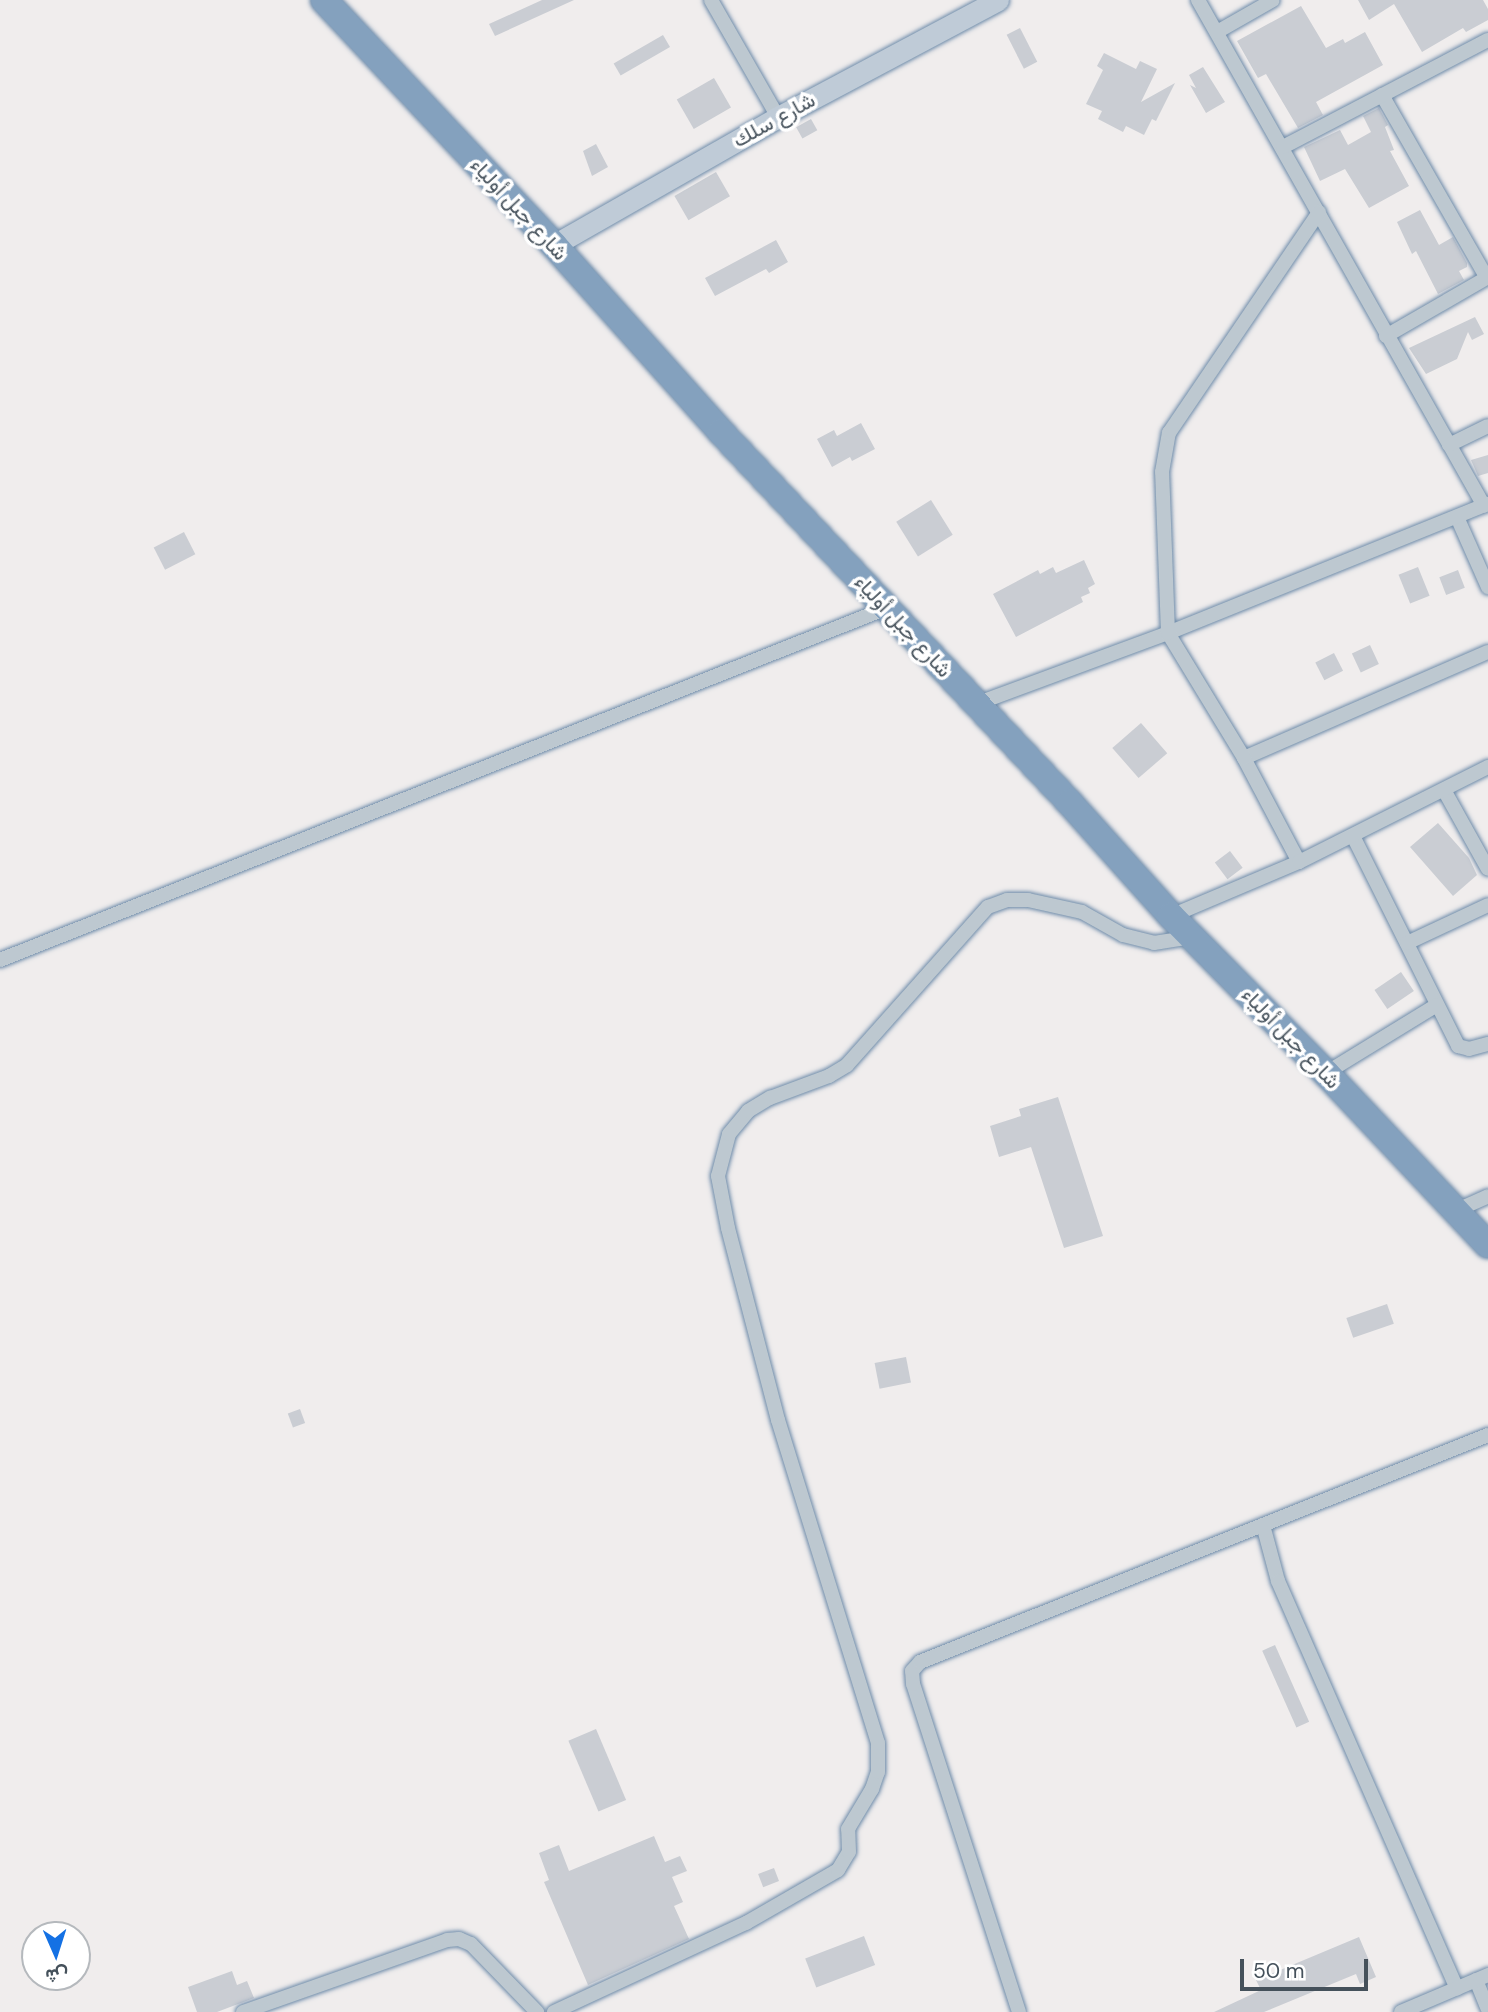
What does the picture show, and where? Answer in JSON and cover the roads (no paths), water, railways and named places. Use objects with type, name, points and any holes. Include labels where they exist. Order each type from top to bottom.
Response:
[{"type":"highway","name":"شارع جبل أولياء","points":[[324,0],[554,245],[721,432],[1070,803],[1171,916],[1326,1073],[1488,1245]]},
{"type":"street","points":[[711,0],[778,117]]},
{"type":"street","name":"شارع سلك","points":[[554,245],[778,117],[998,0]]},
{"type":"street","points":[[976,704],[1168,634],[1486,505],[1386,336],[1283,147],[1198,0]]},
{"type":"street","points":[[1217,32],[1273,0]]},
{"type":"street","points":[[1283,147],[1488,40]]},
{"type":"street","points":[[1382,95],[1488,277],[1386,336]]},
{"type":"street","points":[[1299,862],[1244,758],[1168,634],[1162,472],[1169,433],[1319,212]]},
{"type":"street","points":[[1449,445],[1488,426]]},
{"type":"street","points":[[1457,517],[1488,587]]},
{"type":"street","points":[[0,960],[887,608]]},
{"type":"street","points":[[1244,758],[1488,652]]},
{"type":"street","points":[[1171,916],[1299,862],[1488,767]]},
{"type":"street","points":[[1444,790],[1488,869]]},
{"type":"street","points":[[1353,836],[1458,1046],[1469,1049],[1488,1044]]},
{"type":"street","points":[[554,2012],[569,2008],[746,1923],[838,1870],[849,1852],[848,1829],[872,1789],[878,1772],[878,1743],[778,1420],[728,1228],[718,1176],[729,1134],[748,1111],[770,1098],[829,1076],[847,1065],[988,907],[1007,900],[1028,900],[1083,912],[1123,935],[1154,943],[1192,937]]},
{"type":"street","points":[[1407,943],[1488,905]]},
{"type":"street","points":[[1326,1073],[1437,1005]]},
{"type":"street","points":[[1455,1211],[1488,1196]]},
{"type":"street","points":[[1019,2012],[913,1684],[912,1671],[920,1662],[1488,1435]]},
{"type":"street","points":[[1263,1524],[1278,1581],[1457,1988]]},
{"type":"street","points":[[243,2012],[447,1940],[459,1939],[471,1944],[537,2012]]},
{"type":"street","points":[[1401,2012],[1482,1978],[1488,2009]]}]
